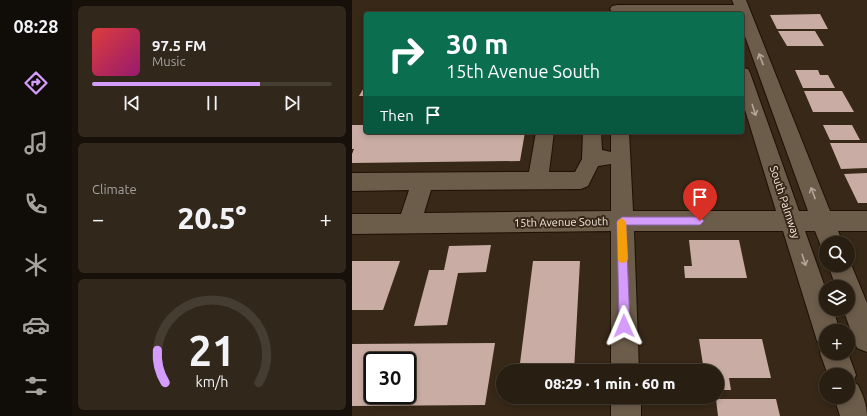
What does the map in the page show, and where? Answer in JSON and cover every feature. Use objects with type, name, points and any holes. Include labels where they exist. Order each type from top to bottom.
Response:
[{"type":"street","points":[[617,8],[720,8],[740,4]]},
{"type":"street","points":[[744,14],[828,236]]},
{"type":"street","name":"South Palmway","points":[[744,79],[825,324]]},
{"type":"street","points":[[538,180],[545,134]]},
{"type":"street","points":[[352,182],[581,180],[592,159],[592,134]]},
{"type":"street","points":[[620,134],[625,364]]},
{"type":"street","points":[[592,159],[620,158]]},
{"type":"street","points":[[408,224],[423,181]]},
{"type":"street","name":"15th Avenue South","points":[[352,224],[622,221],[867,221]]},
{"type":"street","points":[[843,272],[867,338]]},
{"type":"street","points":[[626,404],[626,416]]},
{"type":"street","points":[[851,404],[855,416]]},
{"type":"building","points":[[820,14],[828,29],[777,29],[770,15]]},
{"type":"building","points":[[778,31],[815,31],[824,46],[787,46]]},
{"type":"building","points":[[795,70],[818,70],[820,75],[828,75],[835,88],[803,88]]},
{"type":"building","points":[[364,87],[364,96],[359,96]]},
{"type":"building","points":[[804,91],[842,91],[854,112],[813,112]]},
{"type":"building","points":[[352,125],[364,125],[364,134],[525,134],[520,161],[352,163],[352,154],[354,149],[352,149]]},
{"type":"building","points":[[823,125],[852,125],[860,140],[830,140]]},
{"type":"building","points":[[830,143],[867,143],[867,168],[841,169]]},
{"type":"building","points":[[867,173],[867,203],[858,203],[844,174]]},
{"type":"building","points":[[689,240],[739,240],[747,278],[685,278],[684,266],[692,266]]},
{"type":"building","points":[[491,245],[486,272],[458,273],[447,325],[414,326],[429,270],[444,270],[449,246]]},
{"type":"building","points":[[352,261],[400,261],[383,310],[352,310]]},
{"type":"building","points":[[533,261],[580,261],[574,364],[520,364]]},
{"type":"building","points":[[699,339],[762,339],[771,378],[729,378],[731,390],[724,390],[724,364],[703,364]]},
{"type":"building","points":[[495,343],[485,405],[352,406],[352,344]]},
{"type":"building","points":[[724,399],[776,399],[780,416],[718,416],[717,404],[724,404]]},
{"type":"slow traffic","points":[[622,222],[623,259]]},
{"type":"route","points":[[624,326],[622,221],[700,221]]}]
